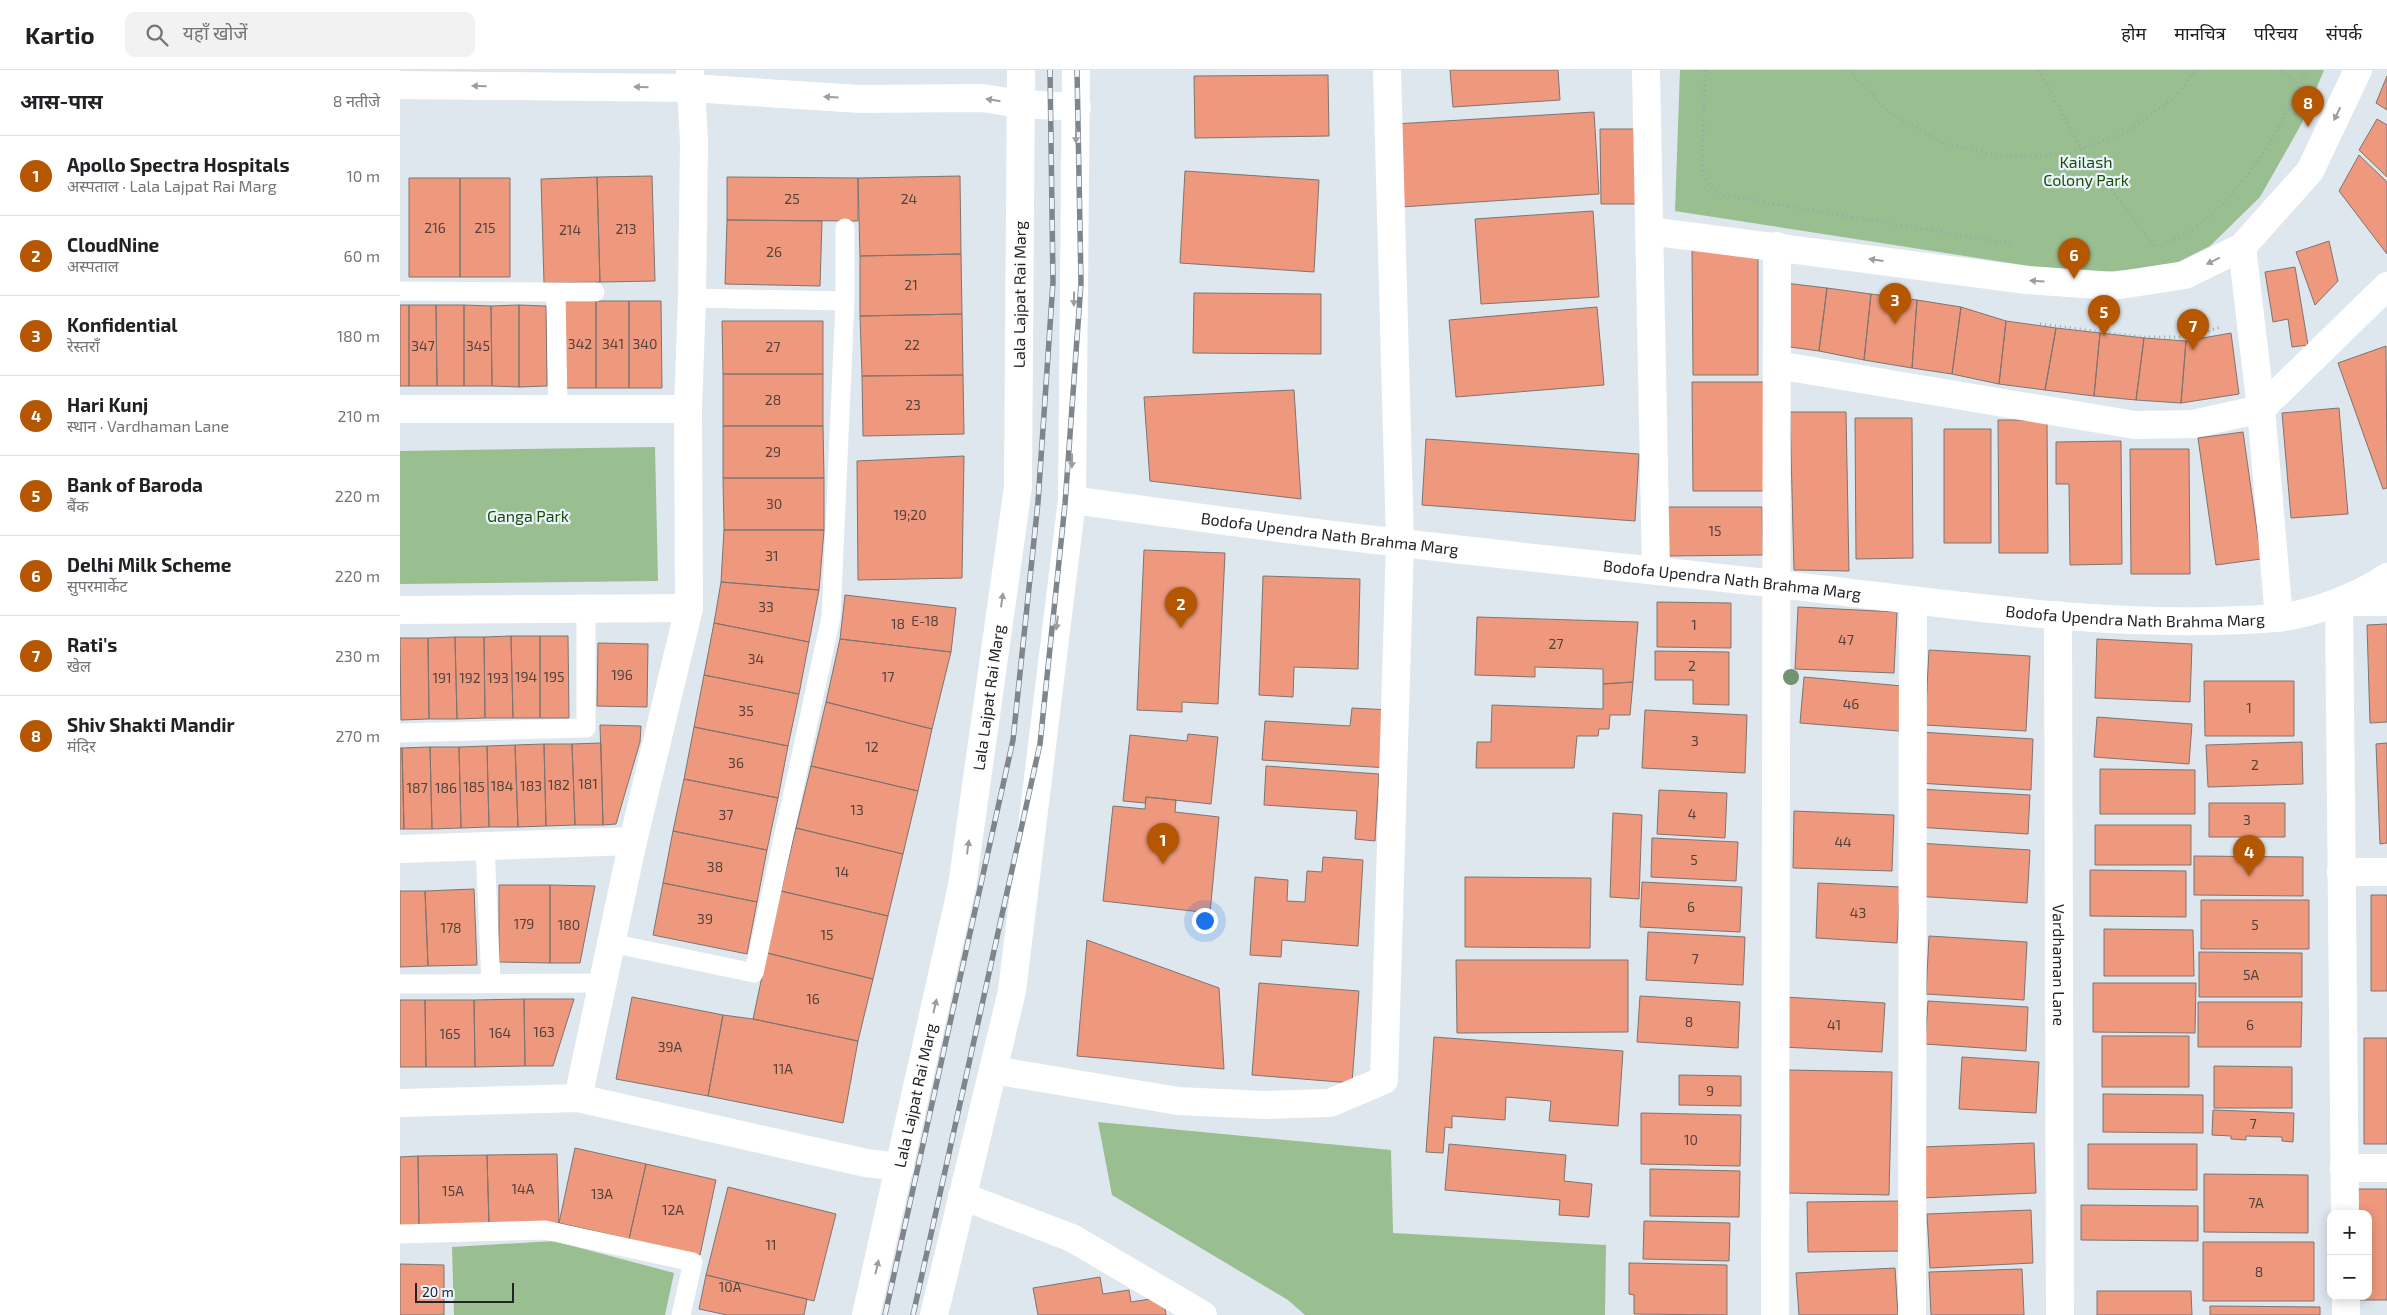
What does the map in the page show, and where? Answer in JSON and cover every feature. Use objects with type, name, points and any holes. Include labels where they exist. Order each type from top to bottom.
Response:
[{"type":"street","name":"Lala Lajpat Rai Marg","points":[[866,1315],[962,886],[1018,487],[1021,70]]},
{"type":"street","points":[[934,1315],[1012,990],[1072,500],[1076,70]]},
{"type":"street","points":[[993,1070],[1178,1101],[1264,1105],[1330,1103],[1384,1080],[1400,543],[1387,70]]},
{"type":"street","points":[[1646,70],[1656,571]]},
{"type":"street","points":[[1649,231],[1777,246],[2027,280],[2114,286],[2186,275],[2242,247],[2310,171],[2358,70]]},
{"type":"street","points":[[578,1098],[633,841],[689,608],[688,409],[692,298],[694,142],[690,79]]},
{"type":"street","points":[[400,85],[690,79],[860,99],[982,98],[1021,104],[1077,107]]},
{"type":"street","points":[[1775,1315],[1777,246]]},
{"type":"street","points":[[2242,247],[2261,409],[2279,618]]},
{"type":"street","points":[[1777,365],[2135,426],[2193,424],[2261,409],[2387,286]]},
{"type":"street","points":[[400,409],[688,409]]},
{"type":"street","name":"Bodofa Upendra Nath Brahma Marg","points":[[1072,500],[1400,543],[1776,584],[1913,601],[2058,615],[2183,620],[2279,618],[2340,602],[2374,586],[2387,577]]},
{"type":"street","points":[[1912,1315],[1913,601]]},
{"type":"street","points":[[2345,1210],[2340,602],[2387,602]]},
{"type":"street","points":[[400,610],[689,608]]},
{"type":"street","name":"Vardhaman Lane","points":[[2058,615],[2060,1315]]},
{"type":"street","points":[[400,849],[633,841]]},
{"type":"street","points":[[2342,872],[2387,872]]},
{"type":"street","points":[[400,1103],[578,1098],[866,1163],[900,1167]]},
{"type":"street","points":[[2344,1168],[2387,1168]]},
{"type":"street","points":[[962,1196],[1072,1238],[1203,1315]]},
{"type":"street","points":[[2346,1300],[2346,1315]]},
{"type":"lane","points":[[611,943],[754,973],[831,617],[845,301],[845,228]]},
{"type":"lane","points":[[400,291],[596,292]]},
{"type":"lane","points":[[556,292],[558,409]]},
{"type":"lane","points":[[692,298],[845,301]]},
{"type":"lane","points":[[400,733],[586,728],[586,609]]},
{"type":"lane","points":[[485,846],[491,984]]},
{"type":"lane","points":[[400,984],[602,983]]},
{"type":"lane","points":[[400,1234],[545,1230],[693,1262],[681,1315]]},
{"type":"path","points":[[1705,70],[1702,172],[1710,186],[1722,195],[2013,244]]},
{"type":"path","points":[[1848,70],[1889,112],[1943,143],[2005,157],[2067,154],[2125,133],[2176,96],[2196,70]]},
{"type":"path","points":[[2039,70],[2081,149],[2156,248],[2175,277]]},
{"type":"path","points":[[2281,70],[2300,86]]},
{"type":"path","points":[[2147,250],[2156,248],[2200,224],[2247,179],[2286,115],[2307,70]]},
{"type":"path","points":[[2040,324],[2141,337],[2190,337],[2222,326]]},
{"type":"green space","name":"Kailash Colony Park","points":[[1680,70],[2324,70],[2302,123],[2260,197],[2210,246],[2170,266],[2081,274],[1675,211]]},
{"type":"green space","name":"Ganga Park","points":[[655,447],[658,581],[400,584],[400,451]]},
{"type":"green space","points":[[1098,1122],[1391,1150],[1393,1233],[1606,1245],[1605,1315],[1305,1315],[1288,1300],[1112,1195]]},
{"type":"green space","points":[[554,1241],[674,1273],[665,1315],[454,1315],[452,1247]]},
{"type":"building","points":[[1450,70],[1558,70],[1560,100],[1453,107]]},
{"type":"building","points":[[1328,75],[1329,136],[1195,138],[1194,76]]},
{"type":"building","points":[[2387,76],[2387,110],[2376,103]]},
{"type":"building","points":[[1594,112],[1599,194],[1401,207],[1395,124]]},
{"type":"building","points":[[2377,119],[2387,125],[2387,177],[2359,150]]},
{"type":"building","points":[[1600,129],[1634,129],[1636,204],[1601,204]]},
{"type":"building","points":[[2359,155],[2387,182],[2387,254],[2339,191]]},
{"type":"building","points":[[1185,171],[1319,180],[1314,272],[1180,263]]},
{"type":"building","points":[[652,176],[655,281],[600,282],[597,177]]},
{"type":"building","points":[[960,176],[961,254],[860,256],[858,178]]},
{"type":"building","points":[[597,177],[600,282],[544,283],[541,179]]},
{"type":"building","points":[[727,177],[858,178],[858,221],[727,220]]},
{"type":"building","points":[[409,178],[460,178],[460,277],[409,277]]},
{"type":"building","points":[[460,178],[510,178],[510,277],[460,277]]},
{"type":"building","points":[[1593,211],[1599,297],[1481,304],[1475,219]]},
{"type":"building","points":[[727,220],[822,221],[820,286],[725,284]]},
{"type":"building","points":[[2329,241],[2338,281],[2315,305],[2296,252]]},
{"type":"building","points":[[1692,249],[1758,249],[1758,375],[1693,375]]},
{"type":"building","points":[[961,254],[962,314],[860,316],[860,256]]},
{"type":"building","points":[[2295,267],[2308,345],[2292,347],[2288,319],[2273,322],[2265,272]]},
{"type":"building","points":[[1785,283],[1827,288],[1819,351],[1783,346]]},
{"type":"building","points":[[1827,288],[1871,294],[1864,360],[1819,351]]},
{"type":"building","points":[[1194,293],[1321,294],[1321,354],[1193,353]]},
{"type":"building","points":[[1871,294],[1917,300],[1912,368],[1864,360]]},
{"type":"building","points":[[1917,300],[1961,307],[1952,374],[1912,368]]},
{"type":"building","points":[[563,301],[596,301],[596,388],[563,388]]},
{"type":"building","points":[[596,301],[629,301],[629,388],[596,388]]},
{"type":"building","points":[[629,301],[661,301],[662,388],[629,388]]},
{"type":"building","points":[[400,305],[409,305],[409,386],[400,386]]},
{"type":"building","points":[[409,305],[436,305],[437,386],[409,386]]},
{"type":"building","points":[[436,305],[464,305],[464,386],[437,386]]},
{"type":"building","points":[[464,305],[491,306],[492,386],[464,386]]},
{"type":"building","points":[[519,305],[519,387],[492,386],[491,306]]},
{"type":"building","points":[[519,305],[546,306],[547,386],[519,387]]},
{"type":"building","points":[[1597,307],[1604,385],[1456,397],[1449,320]]},
{"type":"building","points":[[1961,307],[2006,321],[1999,384],[1952,374]]},
{"type":"building","points":[[962,314],[963,375],[862,376],[860,316]]},
{"type":"building","points":[[722,321],[823,321],[823,374],[723,374]]},
{"type":"building","points":[[2006,321],[2056,328],[2045,390],[1999,384]]},
{"type":"building","points":[[2056,328],[2100,333],[2094,396],[2045,390]]},
{"type":"building","points":[[2100,333],[2144,338],[2136,400],[2094,396]]},
{"type":"building","points":[[2231,333],[2239,394],[2181,403],[2186,341]]},
{"type":"building","points":[[2144,338],[2186,341],[2181,403],[2136,400]]},
{"type":"building","points":[[2386,346],[2387,488],[2383,489],[2338,363]]},
{"type":"building","points":[[723,374],[823,374],[823,426],[723,426]]},
{"type":"building","points":[[963,375],[964,434],[863,436],[862,376]]},
{"type":"building","points":[[1692,382],[1767,382],[1768,491],[1693,491]]},
{"type":"building","points":[[1294,390],[1301,499],[1150,481],[1144,397]]},
{"type":"building","points":[[2339,408],[2348,514],[2291,518],[2282,413]]},
{"type":"building","points":[[1790,412],[1846,412],[1849,571],[1794,570]]},
{"type":"building","points":[[1855,418],[1912,418],[1913,558],[1856,559]]},
{"type":"building","points":[[1998,420],[2047,420],[2048,553],[1999,553]]},
{"type":"building","points":[[723,426],[823,426],[824,478],[723,478]]},
{"type":"building","points":[[1944,429],[1991,429],[1991,543],[1944,543]]},
{"type":"building","points":[[2243,432],[2261,559],[2216,565],[2198,438]]},
{"type":"building","points":[[1426,439],[1639,454],[1635,521],[1422,505]]},
{"type":"building","points":[[2121,441],[2122,564],[2070,565],[2069,484],[2056,484],[2056,442]]},
{"type":"building","points":[[2130,449],[2189,449],[2190,574],[2131,574]]},
{"type":"building","points":[[964,456],[962,578],[858,580],[857,461]]},
{"type":"building","points":[[723,478],[824,478],[824,530],[724,530]]},
{"type":"building","points":[[1668,507],[1762,507],[1763,555],[1668,556]]},
{"type":"building","points":[[724,530],[824,530],[819,590],[721,582]]},
{"type":"building","points":[[1144,550],[1225,553],[1218,704],[1182,702],[1182,712],[1137,710]]},
{"type":"building","points":[[1263,576],[1360,579],[1358,669],[1294,667],[1293,697],[1259,695]]},
{"type":"building","points":[[721,582],[819,590],[809,642],[714,623]]},
{"type":"building","points":[[845,595],[956,608],[951,652],[840,639]]},
{"type":"building","points":[[1657,602],[1731,603],[1731,648],[1657,647]]},
{"type":"building","points":[[1798,607],[1897,612],[1894,673],[1795,669]]},
{"type":"building","points":[[1477,617],[1638,622],[1633,682],[1603,684],[1603,669],[1535,667],[1535,677],[1475,675]]},
{"type":"building","points":[[714,623],[809,642],[799,694],[704,675]]},
{"type":"building","points":[[2387,624],[2387,722],[2370,723],[2367,625]]},
{"type":"building","points":[[511,636],[540,636],[540,718],[513,718]]},
{"type":"building","points":[[511,636],[513,718],[485,718],[484,637]]},
{"type":"building","points":[[540,636],[568,636],[569,718],[540,718]]},
{"type":"building","points":[[455,637],[484,637],[485,718],[457,719]]},
{"type":"building","points":[[455,637],[457,719],[429,719],[428,638]]},
{"type":"building","points":[[400,638],[428,638],[429,719],[401,720]]},
{"type":"building","points":[[840,639],[951,652],[932,729],[826,702]]},
{"type":"building","points":[[2097,639],[2192,644],[2190,702],[2095,698]]},
{"type":"building","points":[[598,643],[648,644],[647,707],[597,706]]},
{"type":"building","points":[[1929,650],[2030,656],[2026,731],[1925,725]]},
{"type":"building","points":[[1655,651],[1729,652],[1729,705],[1693,704],[1693,680],[1655,680]]},
{"type":"building","points":[[704,675],[799,694],[788,746],[694,727]]},
{"type":"building","points":[[1804,677],[1902,686],[1899,731],[1800,723]]},
{"type":"building","points":[[2204,681],[2294,681],[2294,736],[2205,736]]},
{"type":"building","points":[[1633,682],[1630,715],[1610,715],[1609,729],[1599,729],[1598,736],[1577,736],[1574,768],[1476,768],[1477,742],[1491,742],[1492,705],[1603,709],[1603,684]]},
{"type":"building","points":[[826,702],[932,729],[918,791],[811,766]]},
{"type":"building","points":[[1352,708],[1391,710],[1388,768],[1262,760],[1265,721],[1350,726]]},
{"type":"building","points":[[1645,710],[1747,715],[1745,773],[1642,768]]},
{"type":"building","points":[[2097,717],[2192,724],[2189,764],[2094,757]]},
{"type":"building","points":[[600,725],[641,726],[640,742],[616,824],[603,825]]},
{"type":"building","points":[[694,727],[788,746],[778,798],[684,779]]},
{"type":"building","points":[[1920,732],[2033,739],[2031,790],[1918,783]]},
{"type":"building","points":[[1188,734],[1218,737],[1211,804],[1146,797],[1145,803],[1123,801],[1130,735],[1187,741]]},
{"type":"building","points":[[2302,742],[2303,784],[2208,787],[2206,745]]},
{"type":"building","points":[[601,743],[603,825],[575,825],[572,744]]},
{"type":"building","points":[[2387,743],[2387,843],[2380,844],[2376,744]]},
{"type":"building","points":[[544,744],[572,744],[575,825],[546,826]]},
{"type":"building","points":[[544,744],[546,826],[518,827],[515,745]]},
{"type":"building","points":[[515,745],[518,827],[489,827],[487,746]]},
{"type":"building","points":[[487,746],[489,827],[461,828],[459,747]]},
{"type":"building","points":[[430,747],[459,747],[461,828],[432,829]]},
{"type":"building","points":[[430,747],[432,829],[404,829],[402,748]]},
{"type":"building","points":[[400,748],[402,748],[404,829],[400,829]]},
{"type":"building","points":[[811,766],[918,791],[903,854],[796,828]]},
{"type":"building","points":[[1266,766],[1379,774],[1375,841],[1355,839],[1357,811],[1264,805]]},
{"type":"building","points":[[2100,769],[2195,770],[2195,814],[2100,814]]},
{"type":"building","points":[[684,779],[778,798],[767,850],[673,831]]},
{"type":"building","points":[[1918,789],[2030,795],[2028,834],[1916,827]]},
{"type":"building","points":[[1659,790],[1727,793],[1725,838],[1657,834]]},
{"type":"building","points":[[1146,797],[1176,800],[1175,812],[1219,817],[1210,913],[1103,901],[1113,806],[1145,809]]},
{"type":"building","points":[[2209,803],[2285,803],[2285,837],[2209,837]]},
{"type":"building","points":[[1794,811],[1894,815],[1892,871],[1793,868]]},
{"type":"building","points":[[1613,813],[1642,815],[1639,899],[1610,897]]},
{"type":"building","points":[[2095,825],[2191,825],[2191,865],[2095,865]]},
{"type":"building","points":[[796,828],[903,854],[888,916],[781,891]]},
{"type":"building","points":[[673,831],[767,850],[757,902],[663,883]]},
{"type":"building","points":[[1652,838],[1738,842],[1736,881],[1651,877]]},
{"type":"building","points":[[1918,843],[2030,850],[2027,903],[1914,896]]},
{"type":"building","points":[[2194,856],[2303,857],[2303,896],[2194,895]]},
{"type":"building","points":[[1323,857],[1363,860],[1358,946],[1282,940],[1281,957],[1250,955],[1255,877],[1288,880],[1287,901],[1305,902],[1307,871],[1322,872]]},
{"type":"building","points":[[2090,870],[2186,871],[2186,917],[2090,916]]},
{"type":"building","points":[[1465,877],[1591,878],[1590,948],[1465,947]]},
{"type":"building","points":[[1642,882],[1742,887],[1740,932],[1640,927]]},
{"type":"building","points":[[663,883],[757,902],[747,954],[653,935]]},
{"type":"building","points":[[1818,883],[1900,887],[1897,943],[1816,938]]},
{"type":"building","points":[[499,885],[550,885],[550,963],[499,962]]},
{"type":"building","points":[[550,885],[595,886],[580,963],[550,963]]},
{"type":"building","points":[[474,889],[477,965],[428,966],[425,891]]},
{"type":"building","points":[[400,891],[425,891],[428,966],[400,967]]},
{"type":"building","points":[[781,891],[888,916],[873,979],[767,953]]},
{"type":"building","points":[[2371,895],[2387,895],[2387,991],[2371,991]]},
{"type":"building","points":[[2201,900],[2309,900],[2309,949],[2201,949]]},
{"type":"building","points":[[2104,929],[2193,930],[2194,976],[2104,976]]},
{"type":"building","points":[[1648,932],[1745,937],[1743,985],[1646,980]]},
{"type":"building","points":[[1929,936],[2027,942],[2024,1000],[1926,994]]},
{"type":"building","points":[[1087,940],[1219,988],[1224,1069],[1077,1056]]},
{"type":"building","points":[[2199,952],[2302,953],[2302,997],[2199,997]]},
{"type":"building","points":[[767,953],[873,979],[858,1041],[753,1019]]},
{"type":"building","points":[[1456,960],[1628,960],[1628,1032],[1457,1033]]},
{"type":"building","points":[[1259,983],[1359,991],[1352,1083],[1252,1075]]},
{"type":"building","points":[[2093,983],[2196,983],[2195,1033],[2093,1032]]},
{"type":"building","points":[[1640,996],[1740,1002],[1738,1048],[1637,1042]]},
{"type":"building","points":[[632,997],[723,1015],[708,1096],[616,1079]]},
{"type":"building","points":[[1785,997],[1885,1003],[1882,1052],[1782,1047]]},
{"type":"building","points":[[524,999],[574,999],[553,1066],[525,1066]]},
{"type":"building","points":[[524,999],[525,1066],[475,1067],[474,1000]]},
{"type":"building","points":[[400,1000],[425,1000],[426,1067],[400,1067]]},
{"type":"building","points":[[425,1000],[474,1000],[475,1067],[426,1067]]},
{"type":"building","points":[[1928,1001],[2028,1007],[2026,1051],[1925,1044]]},
{"type":"building","points":[[2198,1002],[2302,1002],[2301,1047],[2198,1047]]},
{"type":"building","points":[[723,1015],[753,1019],[858,1041],[843,1123],[708,1096]]},
{"type":"building","points":[[2102,1036],[2189,1036],[2189,1087],[2102,1087]]},
{"type":"building","points":[[1434,1037],[1623,1051],[1618,1126],[1549,1121],[1551,1101],[1506,1097],[1505,1120],[1452,1116],[1452,1128],[1445,1127],[1443,1153],[1426,1152]]},
{"type":"building","points":[[2364,1038],[2387,1038],[2387,1144],[2364,1144]]},
{"type":"building","points":[[1962,1057],[2039,1062],[2036,1113],[1959,1109]]},
{"type":"building","points":[[2214,1066],[2292,1067],[2292,1108],[2214,1108]]},
{"type":"building","points":[[1789,1070],[1892,1072],[1889,1195],[1787,1193]]},
{"type":"building","points":[[1679,1075],[1741,1076],[1741,1106],[1679,1105]]},
{"type":"building","points":[[2103,1094],[2203,1095],[2203,1133],[2103,1132]]},
{"type":"building","points":[[2213,1110],[2294,1113],[2293,1142],[2282,1141],[2282,1137],[2246,1136],[2246,1140],[2231,1139],[2231,1136],[2212,1135]]},
{"type":"building","points":[[1641,1113],[1741,1115],[1740,1166],[1641,1164]]},
{"type":"building","points":[[2034,1143],[2036,1193],[1921,1198],[1919,1147]]},
{"type":"building","points":[[1449,1144],[1566,1155],[1564,1181],[1592,1184],[1589,1217],[1559,1215],[1560,1200],[1445,1190]]},
{"type":"building","points":[[2088,1144],[2197,1144],[2197,1190],[2088,1189]]},
{"type":"building","points":[[575,1148],[646,1164],[629,1239],[559,1223]]},
{"type":"building","points":[[557,1154],[559,1223],[489,1225],[487,1155]]},
{"type":"building","points":[[487,1155],[489,1225],[419,1226],[418,1156]]},
{"type":"building","points":[[418,1156],[419,1226],[400,1226],[400,1157]]},
{"type":"building","points":[[646,1164],[716,1180],[700,1255],[629,1239]]},
{"type":"building","points":[[1650,1169],[1740,1171],[1739,1217],[1650,1216]]},
{"type":"building","points":[[2204,1174],[2308,1175],[2308,1233],[2204,1232]]},
{"type":"building","points":[[728,1187],[836,1214],[814,1301],[706,1275]]},
{"type":"building","points":[[2351,1189],[2387,1189],[2387,1300],[2372,1300],[2372,1210],[2351,1210]]},
{"type":"building","points":[[1902,1201],[1903,1251],[1808,1252],[1807,1202]]},
{"type":"building","points":[[2081,1205],[2198,1206],[2198,1241],[2081,1240]]},
{"type":"building","points":[[2031,1210],[2033,1263],[1930,1268],[1927,1214]]},
{"type":"building","points":[[1644,1221],[1730,1223],[1729,1261],[1643,1259]]},
{"type":"building","points":[[2203,1242],[2314,1242],[2314,1301],[2203,1301]]},
{"type":"building","points":[[1629,1263],[1727,1265],[1727,1315],[1634,1314],[1634,1295],[1629,1294]]},
{"type":"building","points":[[400,1264],[444,1265],[444,1315],[400,1315]]},
{"type":"building","points":[[1895,1268],[1898,1315],[1799,1315],[1796,1273]]},
{"type":"building","points":[[2022,1269],[2024,1315],[1931,1315],[1929,1272]]},
{"type":"building","points":[[706,1275],[807,1299],[804,1315],[727,1315],[699,1309]]},
{"type":"building","points":[[1100,1277],[1103,1294],[1129,1290],[1131,1302],[1163,1297],[1166,1315],[1038,1315],[1033,1288]]},
{"type":"building","points":[[2097,1291],[2191,1291],[2192,1315],[2097,1315]]},
{"type":"building","points":[[2210,1306],[2320,1307],[2320,1315],[2210,1315]]},
{"type":"railway","points":[[885,1315],[1013,740],[1038,502],[1053,282],[1050,70]]},
{"type":"railway","points":[[913,1315],[1040,744],[1065,504],[1081,283],[1077,70]]},
{"type":"place","name":"Shiv Shakti Mandir","points":[[2308,127]]},
{"type":"place","name":"Delhi Milk Scheme","points":[[2074,279]]},
{"type":"place","name":"Konfidential","points":[[1895,324]]},
{"type":"place","name":"Bank of Baroda","points":[[2104,336]]},
{"type":"place","name":"Rati's","points":[[2193,350]]},
{"type":"place","name":"CloudNine","points":[[1181,628]]},
{"type":"place","name":"Apollo Spectra Hospitals","points":[[1163,864]]},
{"type":"place","name":"Hari Kunj","points":[[2249,876]]}]
